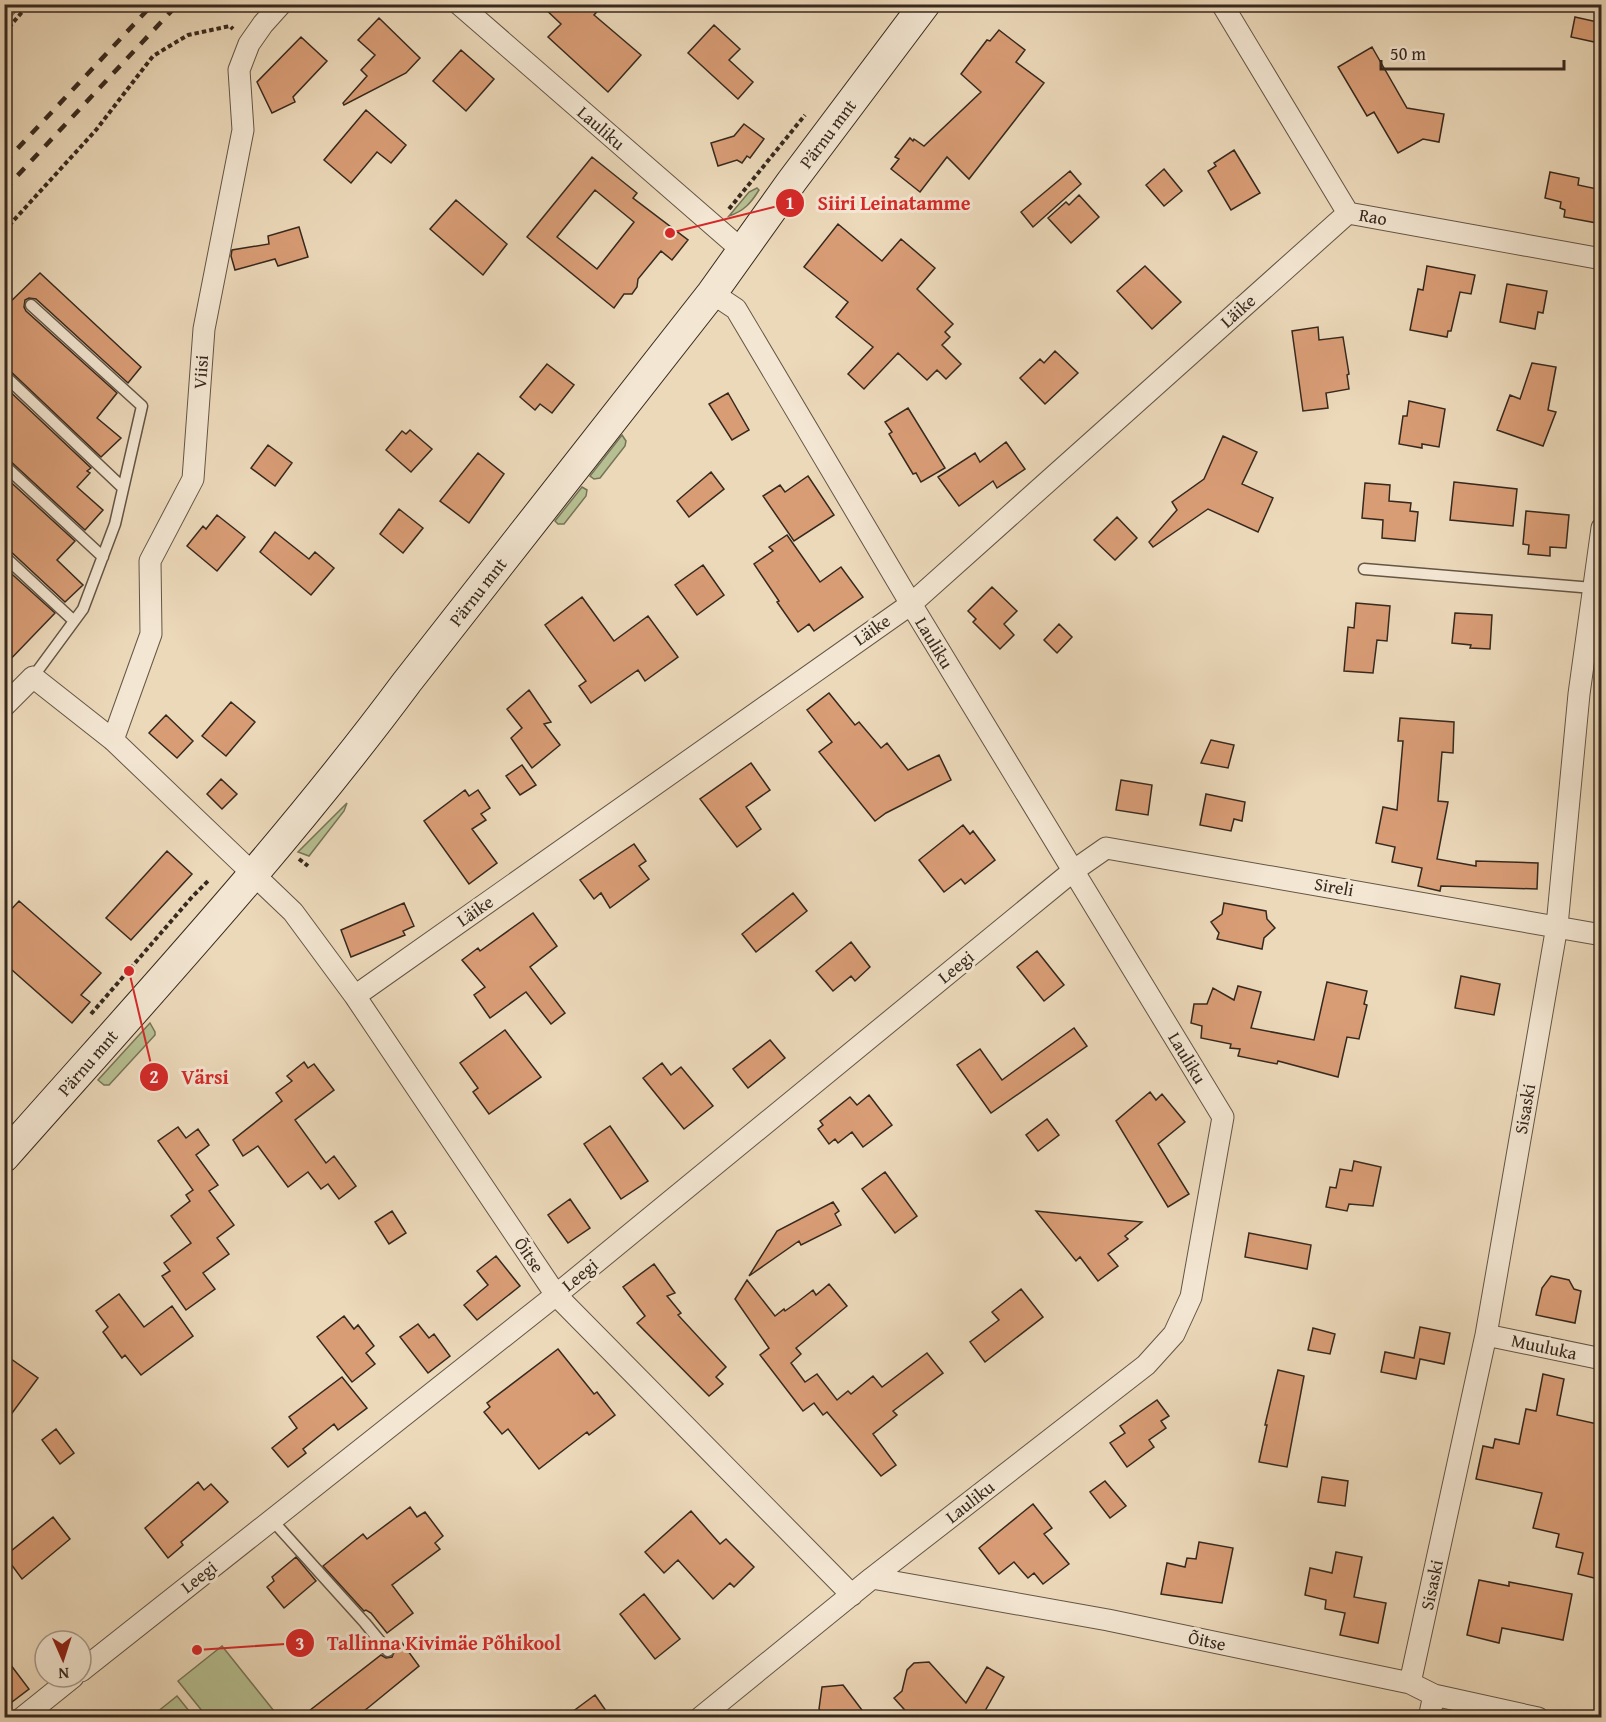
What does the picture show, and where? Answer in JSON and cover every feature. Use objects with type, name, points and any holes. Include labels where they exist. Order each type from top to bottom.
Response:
[{"type":"main road","name":"Pärnu mnt","points":[[4,1157],[245,865],[361,744],[712,293],[792,181],[925,4]]},
{"type":"street","name":"Viisi","points":[[113,740],[151,634],[150,561],[193,479],[204,329],[243,130],[239,70],[249,44],[281,4]]},
{"type":"street","name":"Lauliku","points":[[459,4],[743,251]]},
{"type":"street","name":"Rao","points":[[1222,4],[1348,213],[1602,259]]},
{"type":"street","name":"Läike","points":[[355,996],[911,603],[1348,213]]},
{"type":"street","name":"Lauliku","points":[[700,1718],[872,1578],[1146,1365],[1174,1334],[1191,1297],[1223,1117],[911,603],[736,309],[712,293]]},
{"type":"street","name":"Sisaski","points":[[1410,1683],[1486,1335],[1557,926],[1580,694],[1602,528]]},
{"type":"street","name":"Õitse","points":[[33,677],[113,740],[293,912],[355,996],[556,1295],[852,1595]]},
{"type":"street","points":[[4,706],[33,677]]},
{"type":"street","name":"Sireli","points":[[1073,871],[1106,848],[1602,935]]},
{"type":"street","name":"Leegi","points":[[93,1662],[556,1295],[1073,871]]},
{"type":"street","name":"Muuluka","points":[[1486,1335],[1602,1359]]},
{"type":"street","name":"Õitse","points":[[872,1578],[1108,1620],[1410,1683],[1434,1695],[1538,1718]]},
{"type":"street","points":[[22,1718],[58,1689]]},
{"type":"street","points":[[1429,1718],[1434,1695]]},
{"type":"lane","points":[[31,305],[142,406],[115,524],[83,609],[33,677]]},
{"type":"lane","points":[[4,375],[122,487]]},
{"type":"lane","points":[[4,465],[103,557]]},
{"type":"lane","points":[[4,556],[74,621]]},
{"type":"lane","points":[[1364,569],[1593,588]]},
{"type":"lane","points":[[272,1520],[388,1651]]},
{"type":"path","points":[[4,33],[28,4]]},
{"type":"path","points":[[4,231],[96,130],[153,56],[188,35],[230,26],[249,44]]},
{"type":"path","points":[[90,1016],[192,897],[245,865]]},
{"type":"green space","points":[[4,5],[22,5],[5,23]]},
{"type":"green space","points":[[757,188],[759,190],[747,206],[729,216],[749,192]]},
{"type":"green space","points":[[622,435],[626,441],[625,446],[600,478],[594,479],[590,476]]},
{"type":"green space","points":[[582,487],[587,490],[586,496],[564,524],[558,524],[555,521]]},
{"type":"green space","points":[[347,803],[344,811],[309,856],[298,852]]},
{"type":"green space","points":[[150,1023],[155,1035],[109,1085],[104,1085],[98,1080]]},
{"type":"green space","points":[[222,1646],[278,1716],[207,1717],[178,1681]]},
{"type":"green space","points":[[177,1696],[194,1717],[151,1717]]},
{"type":"building","points":[[540,4],[604,4],[594,15],[641,55],[608,92],[548,37],[561,24]]},
{"type":"building","points":[[1575,17],[1602,23],[1599,43],[1571,37]]},
{"type":"building","points":[[379,18],[420,58],[406,73],[344,105],[343,103],[367,76],[361,70],[375,55],[358,40]]},
{"type":"building","points":[[714,25],[740,49],[729,60],[753,82],[738,99],[688,53]]},
{"type":"building","points":[[999,30],[1025,50],[1016,62],[1044,83],[969,179],[947,157],[920,192],[891,169],[899,159],[895,157],[910,138],[924,146],[981,92],[961,74],[987,40],[990,41]]},
{"type":"building","points":[[301,37],[327,61],[293,97],[295,102],[272,113],[257,82]]},
{"type":"building","points":[[1372,47],[1407,108],[1444,114],[1439,142],[1423,139],[1398,153],[1374,112],[1367,116],[1338,67]]},
{"type":"building","points":[[461,50],[494,79],[466,111],[433,81]]},
{"type":"building","points":[[366,110],[406,145],[391,163],[377,152],[351,183],[324,160]]},
{"type":"building","points":[[744,124],[764,139],[750,158],[747,156],[742,163],[737,160],[718,166],[711,143],[734,136]]},
{"type":"building","points":[[1234,150],[1260,193],[1231,210],[1208,171],[1216,166],[1214,163]]},
{"type":"building","points":[[592,157],[637,193],[633,198],[688,240],[672,260],[661,251],[638,279],[637,287],[632,294],[624,294],[614,308],[527,237]],"holes":[[[595,190],[634,222],[597,269],[557,237]]]},
{"type":"building","points":[[1164,169],[1182,191],[1164,206],[1146,185]]},
{"type":"building","points":[[1070,171],[1081,184],[1033,227],[1021,212]]},
{"type":"building","points":[[1550,172],[1579,178],[1578,185],[1602,190],[1602,224],[1564,217],[1565,210],[1560,208],[1561,202],[1545,198]]},
{"type":"building","points":[[1079,195],[1099,217],[1071,243],[1048,218],[1066,202],[1069,205]]},
{"type":"building","points":[[456,200],[507,244],[483,275],[430,229]]},
{"type":"building","points":[[838,224],[882,261],[901,239],[935,268],[917,289],[953,324],[945,332],[950,337],[942,345],[961,364],[946,379],[937,370],[927,380],[898,353],[864,389],[848,374],[873,347],[836,317],[848,302],[804,267]]},
{"type":"building","points":[[299,227],[308,257],[278,266],[275,259],[235,270],[231,256],[232,250],[269,244],[268,236]]},
{"type":"building","points":[[1145,266],[1181,302],[1152,329],[1117,291]]},
{"type":"building","points":[[1427,266],[1475,275],[1471,294],[1460,292],[1451,331],[1448,331],[1447,337],[1410,330],[1418,289],[1423,290]]},
{"type":"building","points":[[40,273],[141,367],[128,383],[36,299],[25,300],[26,311],[117,393],[97,418],[121,438],[101,457],[9,370],[4,368],[4,308]]},
{"type":"building","points":[[1507,284],[1547,291],[1543,313],[1538,312],[1535,329],[1500,322]]},
{"type":"building","points":[[1318,327],[1319,340],[1343,337],[1349,389],[1326,393],[1328,408],[1303,411],[1292,331]]},
{"type":"building","points":[[1055,351],[1078,373],[1045,404],[1020,378],[1040,359],[1044,363]]},
{"type":"building","points":[[1532,363],[1556,367],[1548,410],[1556,412],[1543,446],[1497,430],[1510,395],[1520,399]]},
{"type":"building","points":[[547,364],[574,385],[552,413],[540,404],[535,410],[520,397]]},
{"type":"building","points":[[4,386],[91,468],[87,471],[90,473],[77,487],[103,510],[85,530],[9,460],[4,458]]},
{"type":"building","points":[[728,393],[749,430],[732,440],[709,404]]},
{"type":"building","points":[[1409,401],[1445,409],[1439,447],[1422,444],[1422,448],[1399,444],[1403,416],[1407,416]]},
{"type":"building","points":[[908,408],[945,468],[921,482],[916,473],[913,474],[889,434],[892,432],[885,422]]},
{"type":"building","points":[[410,430],[432,449],[411,472],[386,450],[402,431],[406,434]]},
{"type":"building","points":[[1223,436],[1257,452],[1242,484],[1273,498],[1258,532],[1208,509],[1153,547],[1149,542],[1177,510],[1172,502],[1204,479]]},
{"type":"building","points":[[1006,442],[1025,469],[997,488],[993,481],[959,506],[938,477],[975,453],[980,462]]},
{"type":"building","points":[[268,445],[292,463],[275,486],[251,468]]},
{"type":"building","points":[[478,453],[504,474],[469,523],[440,501]]},
{"type":"building","points":[[711,472],[724,489],[689,517],[677,501]]},
{"type":"building","points":[[4,476],[75,541],[57,560],[83,585],[65,602],[9,550],[4,549]]},
{"type":"building","points":[[808,476],[834,515],[794,541],[763,496],[780,485],[785,492]]},
{"type":"building","points":[[1454,482],[1517,489],[1513,526],[1450,520]]},
{"type":"building","points":[[1365,483],[1390,485],[1389,501],[1411,503],[1410,511],[1418,512],[1415,541],[1382,538],[1383,520],[1362,518]]},
{"type":"building","points":[[399,509],[423,528],[403,553],[380,534]]},
{"type":"building","points":[[1526,511],[1569,515],[1566,548],[1550,547],[1550,556],[1528,554],[1529,545],[1523,544]]},
{"type":"building","points":[[217,515],[245,537],[217,571],[187,546],[203,526],[206,529]]},
{"type":"building","points":[[1117,517],[1137,538],[1115,560],[1094,540]]},
{"type":"building","points":[[275,532],[309,559],[315,552],[334,568],[311,595],[260,552]]},
{"type":"building","points":[[787,535],[820,582],[841,567],[863,597],[814,631],[809,624],[798,632],[754,564],[773,551],[769,547]]},
{"type":"building","points":[[703,565],[724,595],[697,615],[675,585]]},
{"type":"building","points":[[4,567],[55,613],[4,666]]},
{"type":"building","points":[[992,587],[1017,611],[1004,624],[1014,635],[1000,649],[973,622],[976,619],[968,611]]},
{"type":"building","points":[[582,597],[614,641],[648,616],[678,657],[645,681],[638,670],[591,703],[579,686],[586,681],[545,625]]},
{"type":"building","points":[[1356,603],[1390,606],[1387,641],[1377,640],[1373,673],[1344,671],[1348,627],[1354,628]]},
{"type":"building","points":[[1455,613],[1492,615],[1490,649],[1470,648],[1471,645],[1452,643]]},
{"type":"building","points":[[1059,624],[1072,637],[1057,653],[1044,640]]},
{"type":"building","points":[[529,690],[551,722],[544,724],[560,745],[532,768],[511,738],[522,728],[507,709]]},
{"type":"building","points":[[829,693],[855,725],[859,722],[881,748],[887,743],[908,770],[939,755],[951,780],[886,813],[875,821],[819,752],[832,742],[807,710]]},
{"type":"building","points":[[231,702],[255,722],[226,756],[202,736]]},
{"type":"building","points":[[166,715],[193,741],[177,758],[149,733]]},
{"type":"building","points":[[1400,718],[1454,722],[1453,753],[1442,752],[1438,801],[1448,802],[1437,859],[1476,866],[1476,861],[1538,863],[1537,889],[1441,886],[1440,891],[1418,886],[1422,868],[1392,862],[1395,847],[1376,843],[1383,807],[1397,810],[1403,741],[1398,741]]},
{"type":"building","points":[[1211,740],[1234,745],[1228,768],[1201,763]]},
{"type":"building","points":[[751,763],[770,790],[746,807],[761,829],[737,847],[700,799]]},
{"type":"building","points":[[522,765],[536,785],[520,795],[506,776]]},
{"type":"building","points":[[221,779],[237,794],[222,809],[207,794]]},
{"type":"building","points":[[1121,780],[1152,785],[1148,815],[1116,810]]},
{"type":"building","points":[[465,790],[469,796],[478,790],[490,808],[481,814],[486,820],[472,829],[497,863],[469,884],[424,821]]},
{"type":"building","points":[[1206,794],[1245,802],[1242,821],[1234,819],[1231,831],[1200,825]]},
{"type":"building","points":[[963,825],[970,834],[973,831],[995,860],[965,884],[961,879],[944,892],[919,860]]},
{"type":"building","points":[[634,844],[646,861],[639,866],[649,879],[610,908],[601,893],[594,899],[580,880]]},
{"type":"building","points":[[167,851],[192,874],[131,940],[106,918]]},
{"type":"building","points":[[793,893],[807,911],[756,952],[742,934]]},
{"type":"building","points":[[19,901],[101,973],[81,995],[90,1002],[72,1023],[4,963],[4,917]]},
{"type":"building","points":[[404,903],[414,926],[403,931],[405,935],[351,957],[341,930]]},
{"type":"building","points":[[1224,903],[1266,911],[1267,919],[1275,928],[1264,938],[1262,949],[1217,939],[1219,933],[1211,922],[1222,914]]},
{"type":"building","points":[[533,913],[557,946],[530,967],[565,1013],[551,1024],[526,992],[490,1018],[474,995],[485,987],[462,960],[478,948],[480,951]]},
{"type":"building","points":[[851,942],[870,967],[855,981],[851,976],[833,991],[816,971]]},
{"type":"building","points":[[1037,951],[1064,985],[1044,1001],[1017,967]]},
{"type":"building","points":[[1461,976],[1500,984],[1494,1015],[1455,1008]]},
{"type":"building","points":[[1327,982],[1367,991],[1364,1004],[1367,1005],[1359,1039],[1347,1037],[1338,1077],[1278,1061],[1277,1064],[1238,1056],[1240,1049],[1230,1048],[1231,1044],[1201,1038],[1202,1026],[1191,1023],[1194,1004],[1207,1004],[1213,988],[1234,1000],[1238,986],[1261,992],[1251,1028],[1314,1040]]},
{"type":"building","points":[[1074,1028],[1087,1046],[991,1113],[957,1065],[980,1049],[1002,1080]]},
{"type":"building","points":[[505,1030],[541,1077],[489,1114],[473,1092],[478,1088],[460,1063]]},
{"type":"building","points":[[770,1040],[785,1058],[748,1088],[733,1069]]},
{"type":"building","points":[[304,1062],[308,1068],[314,1064],[334,1090],[295,1120],[326,1163],[334,1156],[356,1186],[339,1199],[328,1184],[321,1189],[308,1172],[288,1187],[258,1146],[243,1156],[233,1140],[282,1101],[276,1093],[292,1081],[287,1076]]},
{"type":"building","points":[[662,1063],[671,1075],[681,1067],[713,1106],[684,1129],[643,1078]]},
{"type":"building","points":[[1150,1092],[1156,1100],[1162,1094],[1185,1122],[1158,1144],[1189,1194],[1168,1207],[1116,1121]]},
{"type":"building","points":[[869,1095],[892,1125],[863,1147],[852,1132],[838,1143],[835,1139],[829,1144],[818,1129],[823,1125],[820,1121],[850,1097],[857,1105]]},
{"type":"building","points":[[1047,1119],[1059,1135],[1038,1151],[1026,1135]]},
{"type":"building","points":[[610,1126],[648,1181],[621,1199],[584,1144]]},
{"type":"building","points":[[178,1127],[186,1138],[198,1129],[209,1145],[196,1155],[218,1185],[209,1191],[234,1225],[217,1238],[229,1254],[203,1273],[215,1289],[186,1310],[162,1276],[170,1271],[164,1263],[191,1243],[171,1216],[190,1201],[186,1195],[193,1190],[158,1141]]},
{"type":"building","points":[[1354,1161],[1381,1167],[1373,1206],[1349,1204],[1347,1211],[1326,1207],[1330,1187],[1336,1188],[1340,1169],[1352,1171]]},
{"type":"building","points":[[885,1172],[917,1216],[895,1233],[862,1189]]},
{"type":"building","points":[[570,1199],[590,1228],[568,1243],[548,1215]]},
{"type":"building","points":[[833,1202],[839,1211],[835,1214],[841,1225],[801,1245],[799,1241],[749,1276],[777,1231]]},
{"type":"building","points":[[392,1211],[406,1233],[389,1244],[375,1222]]},
{"type":"building","points":[[1036,1211],[1142,1222],[1125,1236],[1128,1239],[1108,1254],[1118,1266],[1098,1281],[1080,1257],[1076,1261]]},
{"type":"building","points":[[1249,1233],[1311,1245],[1307,1269],[1245,1257]]},
{"type":"building","points":[[496,1256],[520,1286],[477,1320],[464,1305],[488,1285],[477,1271]]},
{"type":"building","points":[[654,1264],[675,1293],[667,1296],[681,1313],[678,1315],[726,1367],[716,1377],[723,1384],[709,1396],[637,1323],[645,1316],[623,1287]]},
{"type":"building","points":[[1551,1276],[1569,1280],[1574,1289],[1581,1291],[1575,1323],[1536,1315],[1542,1288]]},
{"type":"building","points":[[747,1280],[775,1316],[813,1290],[816,1295],[829,1284],[847,1306],[796,1348],[801,1354],[791,1363],[805,1382],[817,1374],[837,1400],[848,1391],[851,1394],[873,1376],[882,1387],[927,1353],[943,1373],[893,1411],[897,1415],[873,1434],[896,1465],[881,1476],[827,1412],[823,1415],[814,1403],[803,1411],[760,1355],[769,1348],[735,1299]]},
{"type":"building","points":[[1021,1289],[1043,1317],[985,1362],[970,1342],[999,1320],[992,1312]]},
{"type":"building","points":[[119,1294],[144,1327],[172,1306],[193,1336],[141,1375],[125,1355],[122,1358],[103,1332],[108,1327],[96,1311]]},
{"type":"building","points":[[344,1316],[354,1329],[358,1325],[374,1346],[366,1353],[375,1364],[352,1382],[317,1337]]},
{"type":"building","points":[[418,1324],[429,1338],[434,1334],[450,1356],[428,1373],[400,1337]]},
{"type":"building","points":[[1420,1327],[1450,1333],[1444,1364],[1420,1359],[1416,1379],[1381,1372],[1385,1352],[1414,1358]]},
{"type":"building","points":[[1313,1328],[1335,1334],[1330,1354],[1308,1350]]},
{"type":"building","points":[[558,1349],[594,1394],[597,1392],[615,1415],[589,1435],[587,1432],[539,1469],[508,1429],[502,1434],[484,1412],[490,1407],[487,1403]]},
{"type":"building","points":[[4,1354],[38,1378],[4,1424]]},
{"type":"building","points":[[1278,1370],[1304,1376],[1287,1467],[1259,1462]]},
{"type":"building","points":[[1543,1374],[1564,1379],[1557,1415],[1602,1425],[1602,1580],[1578,1574],[1583,1553],[1556,1547],[1559,1534],[1533,1528],[1542,1493],[1476,1479],[1483,1446],[1493,1448],[1495,1439],[1519,1444],[1526,1409],[1536,1411]]},
{"type":"building","points":[[342,1377],[367,1408],[338,1430],[334,1424],[303,1449],[306,1453],[288,1467],[272,1448],[297,1428],[289,1417]]},
{"type":"building","points":[[1157,1400],[1169,1416],[1161,1421],[1166,1428],[1149,1440],[1154,1447],[1127,1467],[1110,1443],[1125,1433],[1120,1426]]},
{"type":"building","points":[[56,1429],[74,1453],[60,1464],[42,1440]]},
{"type":"building","points":[[1322,1477],[1348,1481],[1345,1506],[1318,1502]]},
{"type":"building","points":[[1105,1481],[1126,1506],[1110,1518],[1090,1492]]},
{"type":"building","points":[[198,1482],[204,1490],[211,1484],[228,1502],[181,1542],[183,1545],[168,1558],[145,1528]]},
{"type":"building","points":[[1033,1504],[1052,1528],[1044,1534],[1069,1564],[1043,1584],[1034,1573],[1028,1578],[1014,1562],[999,1574],[979,1548]]},
{"type":"building","points":[[410,1507],[417,1517],[425,1512],[443,1536],[435,1543],[440,1549],[392,1585],[413,1613],[387,1633],[371,1613],[364,1611],[323,1566],[363,1534],[367,1539]]},
{"type":"building","points":[[691,1511],[720,1544],[726,1539],[754,1567],[734,1587],[730,1583],[713,1599],[678,1560],[664,1573],[645,1552]]},
{"type":"building","points":[[53,1517],[70,1539],[22,1579],[5,1556]]},
{"type":"building","points":[[1199,1542],[1233,1548],[1222,1603],[1161,1594],[1167,1563],[1185,1567],[1187,1558],[1196,1559]]},
{"type":"building","points":[[1336,1552],[1362,1557],[1354,1597],[1386,1603],[1378,1643],[1340,1635],[1345,1613],[1325,1609],[1326,1600],[1305,1595],[1310,1568],[1332,1573]]},
{"type":"building","points":[[296,1557],[316,1581],[284,1608],[267,1587],[274,1581],[272,1577]]},
{"type":"building","points":[[1479,1580],[1509,1586],[1509,1582],[1572,1594],[1563,1640],[1502,1628],[1499,1643],[1467,1635]]},
{"type":"building","points":[[644,1594],[680,1639],[655,1659],[620,1614]]},
{"type":"building","points":[[400,1640],[419,1666],[355,1718],[300,1718],[381,1655],[386,1658],[392,1657],[395,1650],[393,1645]]},
{"type":"building","points":[[4,1656],[29,1689],[4,1708]]},
{"type":"building","points":[[929,1662],[966,1703],[987,1667],[1004,1677],[981,1718],[912,1718],[894,1698],[902,1691],[907,1670],[914,1663]]},
{"type":"building","points":[[843,1685],[868,1718],[826,1718],[819,1709],[822,1687]]},
{"type":"building","points":[[595,1695],[611,1718],[564,1718]]},
{"type":"railway","points":[[4,163],[153,4]]},
{"type":"railway","points":[[4,190],[178,4]]},
{"type":"place","name":"Siiri Leinatamme","points":[[670,233]]},
{"type":"place","name":"Värsi","points":[[129,971]]},
{"type":"place","name":"Tallinna Kivimäe Põhikool","points":[[197,1650]]}]
